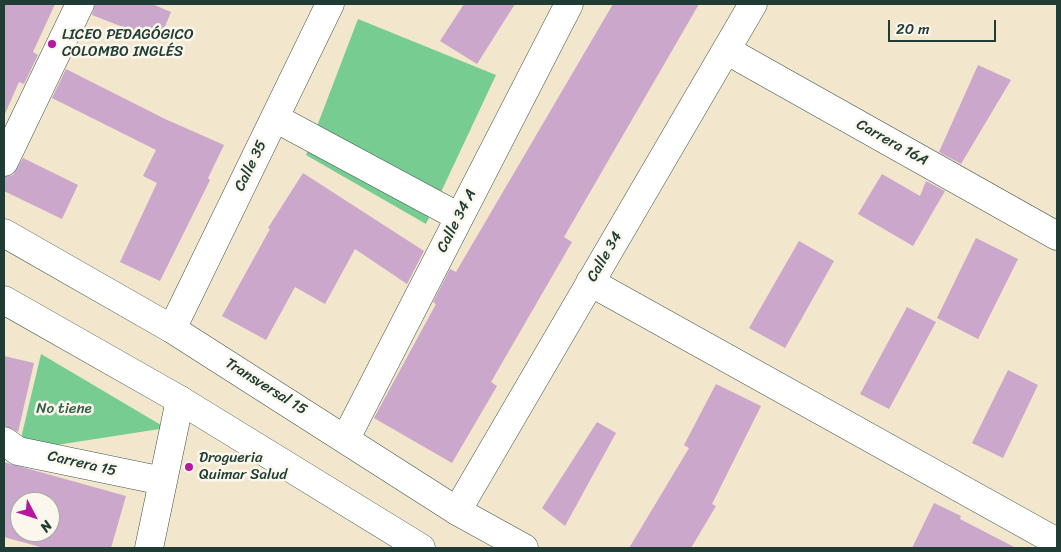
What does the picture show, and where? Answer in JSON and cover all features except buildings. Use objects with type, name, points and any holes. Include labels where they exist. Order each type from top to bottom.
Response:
[{"type":"street","points":[[4,162],[80,4]]},
{"type":"street","name":"Calle 35","points":[[172,328],[330,4]]},
{"type":"street","name":"Calle 34 A","points":[[346,438],[568,4]]},
{"type":"street","name":"Calle 34","points":[[457,511],[753,4]]},
{"type":"street","name":"Carrera 16A","points":[[726,50],[1057,236]]},
{"type":"street","points":[[275,118],[459,218]]},
{"type":"street","name":"Transversal 15","points":[[4,233],[172,328],[457,511],[524,548]]},
{"type":"street","points":[[590,282],[1057,542]]},
{"type":"street","points":[[4,300],[180,400],[421,548]]},
{"type":"street","points":[[148,548],[180,400]]},
{"type":"street","name":"Carrera 15","points":[[4,441],[18,451],[163,481]]},
{"type":"green space","points":[[358,19],[496,75],[426,224],[306,155]]},
{"type":"green space","name":"No tiene","points":[[41,354],[166,428],[18,451]]},
{"type":"place","name":"LICEO PEDAGÓGICO COLOMBO INGLÉS","points":[[52,44]]},
{"type":"place","name":"Drogueria Quimar Salud","points":[[189,467]]}]
